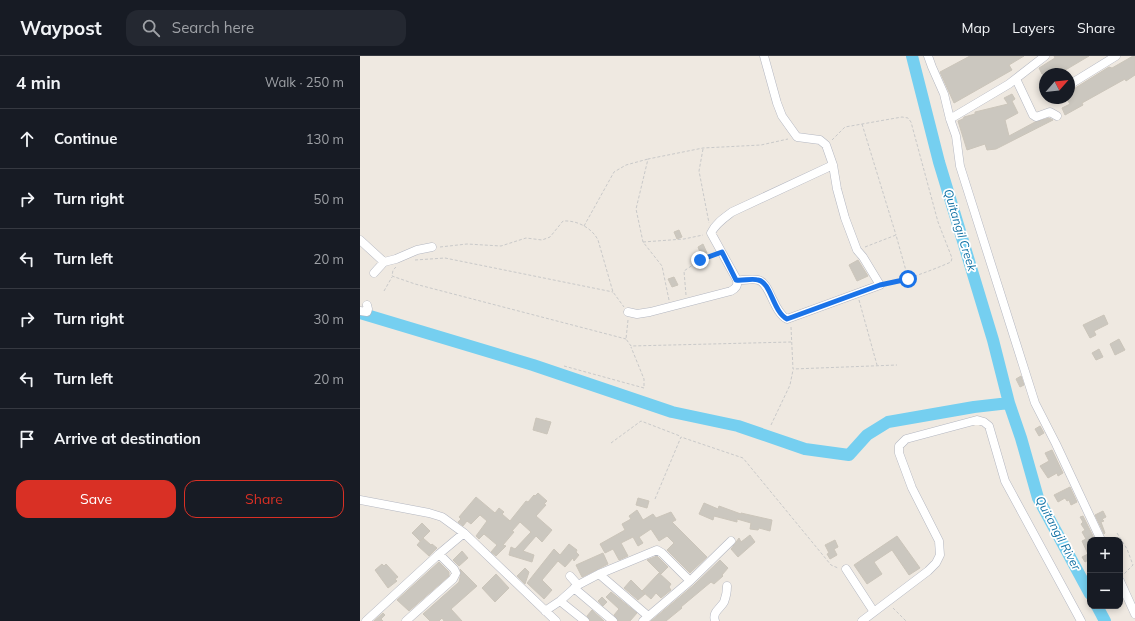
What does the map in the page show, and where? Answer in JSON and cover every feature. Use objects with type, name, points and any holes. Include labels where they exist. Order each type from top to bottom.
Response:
[{"type":"street","points":[[736,280],[761,280],[766,286],[779,313],[787,319],[880,285],[857,250],[845,218],[837,189],[833,165],[826,145],[820,140],[797,137],[782,116],[764,56]]},
{"type":"street","points":[[928,56],[944,94],[956,136],[960,166],[1035,403],[1100,537]]},
{"type":"street","points":[[950,119],[1016,79],[1045,56]]},
{"type":"street","points":[[1075,81],[1116,56]]},
{"type":"street","points":[[1016,79],[1033,115],[1039,117],[1050,112],[1056,116]]},
{"type":"street","points":[[628,312],[637,314],[731,291],[736,288],[736,280],[711,233],[718,223],[732,212],[833,165]]},
{"type":"street","points":[[360,240],[384,262]]},
{"type":"street","points":[[374,273],[384,262],[396,259],[417,250],[432,247]]},
{"type":"street","points":[[360,311],[367,312],[368,305]]},
{"type":"street","points":[[862,621],[928,571],[936,563],[940,555],[939,541],[912,488],[899,453],[899,446],[906,439],[976,420],[984,422],[989,426],[1005,481],[1081,621]]},
{"type":"street","points":[[360,500],[429,513],[442,517],[464,533],[556,621]]},
{"type":"street","points":[[366,621],[464,533]]},
{"type":"street","points":[[599,574],[645,619],[690,581],[731,541]]},
{"type":"street","points":[[545,611],[560,601],[576,586],[599,574],[657,550],[662,553],[690,581]]},
{"type":"street","points":[[406,621],[454,579],[456,573],[439,554]]},
{"type":"street","points":[[846,569],[874,612]]},
{"type":"street","points":[[570,576],[576,586],[613,621]]},
{"type":"street","points":[[1123,581],[1135,614]]},
{"type":"street","points":[[715,621],[715,613],[724,602],[728,586]]},
{"type":"street","points":[[560,601],[585,621]]},
{"type":"path","points":[[826,145],[845,126],[902,118],[908,118],[911,122],[938,222],[952,258],[951,262],[908,279],[880,285]]},
{"type":"path","points":[[862,123],[908,279]]},
{"type":"path","points":[[583,227],[614,172],[626,165],[703,148],[761,145],[797,137]]},
{"type":"path","points":[[643,242],[684,239],[711,233],[699,171],[703,148]]},
{"type":"path","points":[[648,159],[636,209],[643,242],[662,266],[670,306]]},
{"type":"path","points":[[432,247],[467,244],[501,246],[526,238],[542,240],[550,237],[563,222],[572,221],[594,232],[598,240],[613,292],[628,312],[626,339],[644,378],[644,388],[564,366]]},
{"type":"path","points":[[857,250],[896,235]]},
{"type":"path","points":[[686,302],[684,271],[700,260],[722,252]]},
{"type":"path","points":[[409,261],[417,259],[445,258],[613,292]]},
{"type":"path","points":[[384,291],[392,276],[392,270],[397,266]]},
{"type":"path","points":[[392,276],[416,284],[626,339]]},
{"type":"path","points":[[858,294],[877,366]]},
{"type":"path","points":[[771,425],[790,386],[793,369],[791,327],[787,319]]},
{"type":"path","points":[[630,346],[791,342]]},
{"type":"path","points":[[793,369],[897,365]]},
{"type":"path","points":[[611,443],[641,421],[681,437],[742,458],[830,565],[840,570],[846,569]]},
{"type":"path","points":[[655,499],[681,437]]},
{"type":"path","points":[[1117,533],[1127,549],[1133,565],[1123,577]]},
{"type":"path","points":[[887,602],[906,621]]},
{"type":"building","points":[[970,56],[1024,56],[1009,65],[1012,70],[954,103],[940,72]]},
{"type":"building","points":[[1054,56],[1089,56],[1069,68],[1039,68],[1055,58]]},
{"type":"building","points":[[1135,56],[1135,75],[1082,103],[1083,105],[1065,115],[1062,108],[1070,104],[1075,104],[1075,88],[1109,67],[1112,68]]},
{"type":"building","points":[[1012,94],[1015,99],[1012,101],[1018,113],[1005,120],[1009,136],[1035,122],[1049,118],[1053,120],[996,149],[987,150],[985,144],[967,150],[958,121],[964,117],[975,114],[975,112],[1008,104],[1004,98]]},
{"type":"building","points":[[679,230],[682,237],[677,239],[674,232]]},
{"type":"building","points":[[703,244],[707,253],[701,255],[698,247]]},
{"type":"building","points":[[858,260],[868,276],[857,281],[849,265]]},
{"type":"building","points":[[674,277],[678,285],[672,287],[668,279]]},
{"type":"building","points":[[1104,315],[1108,324],[1094,331],[1096,335],[1090,338],[1083,325]]},
{"type":"building","points":[[1119,339],[1125,350],[1115,355],[1110,344]]},
{"type":"building","points":[[1099,349],[1103,357],[1096,360],[1092,353]]},
{"type":"building","points":[[1021,376],[1024,385],[1020,387],[1016,379]]},
{"type":"building","points":[[536,418],[551,422],[547,434],[533,430]]},
{"type":"building","points":[[1040,426],[1044,433],[1039,436],[1035,429]]},
{"type":"building","points":[[1052,450],[1063,473],[1058,476],[1057,473],[1048,478],[1040,466],[1049,461],[1045,453]]},
{"type":"building","points":[[1070,487],[1077,502],[1071,505],[1069,500],[1067,501],[1065,498],[1058,502],[1054,495]]},
{"type":"building","points":[[538,493],[547,501],[544,504],[546,505],[536,516],[552,530],[542,542],[536,536],[523,551],[534,555],[532,562],[509,555],[511,547],[515,549],[531,532],[520,522],[503,545],[506,546],[496,556],[491,552],[497,545],[484,534],[479,539],[476,536],[487,521],[480,515],[471,524],[467,521],[463,526],[458,522],[461,519],[459,517],[476,497],[495,513],[499,508],[504,512],[502,514],[510,521],[526,501],[528,502]]},
{"type":"building","points":[[638,498],[649,501],[647,508],[636,505]]},
{"type":"building","points":[[704,503],[718,509],[719,506],[741,514],[772,520],[770,531],[759,528],[758,530],[750,529],[751,523],[737,519],[737,522],[714,516],[713,520],[699,514]]},
{"type":"building","points":[[637,510],[643,520],[653,514],[656,518],[671,512],[676,520],[672,522],[707,557],[690,573],[667,550],[674,543],[667,536],[659,541],[651,529],[639,537],[643,543],[638,546],[633,537],[621,543],[628,556],[619,560],[613,549],[605,553],[600,544],[625,530],[622,524],[631,519],[629,516]]},
{"type":"building","points":[[1103,511],[1106,517],[1102,519],[1104,521],[1101,522],[1105,533],[1104,534],[1095,515]]},
{"type":"building","points":[[1083,516],[1094,537],[1087,537],[1087,552],[1082,541],[1086,539],[1082,532],[1085,530],[1081,524],[1083,522],[1080,517]]},
{"type":"building","points":[[422,523],[430,531],[420,541],[412,533]]},
{"type":"building","points":[[750,535],[755,542],[738,557],[731,549],[739,538],[741,542]]},
{"type":"building","points":[[897,536],[920,568],[909,575],[892,550],[874,562],[882,574],[867,584],[854,565]]},
{"type":"building","points":[[423,538],[437,548],[429,556],[417,545]]},
{"type":"building","points":[[835,540],[838,547],[834,549],[837,555],[830,559],[825,545]]},
{"type":"building","points":[[569,544],[577,550],[576,552],[579,555],[574,561],[573,558],[565,567],[558,561],[542,580],[552,590],[544,599],[527,583],[554,549],[560,555]]},
{"type":"building","points":[[462,551],[468,558],[459,566],[453,560]]},
{"type":"building","points":[[603,553],[608,564],[582,577],[576,565]]},
{"type":"building","points":[[1087,554],[1087,561],[1085,562],[1082,557]]},
{"type":"building","points":[[657,556],[668,567],[661,574],[647,560]]},
{"type":"building","points":[[720,560],[728,568],[722,575],[723,576],[714,584],[711,582],[666,621],[651,621],[694,585]]},
{"type":"building","points":[[439,562],[449,572],[449,576],[409,611],[397,600]]},
{"type":"building","points":[[382,564],[384,566],[386,564],[398,577],[395,579],[397,581],[388,588],[375,570]]},
{"type":"building","points":[[525,568],[529,572],[525,584],[517,576]]},
{"type":"building","points":[[460,569],[477,586],[451,609],[462,621],[444,621],[442,618],[439,621],[430,621],[423,614],[459,582],[461,573]]},
{"type":"building","points":[[659,573],[671,584],[669,587],[671,590],[661,598],[656,593],[651,599],[642,591]]},
{"type":"building","points":[[496,574],[509,588],[495,602],[482,588]]},
{"type":"building","points":[[631,580],[645,594],[638,600],[624,588]]},
{"type":"building","points":[[611,592],[637,613],[630,621],[618,621],[614,615],[619,609],[606,597]]},
{"type":"building","points":[[602,597],[607,602],[603,606],[598,601]]},
{"type":"building","points":[[592,610],[604,621],[590,621],[587,616]]},
{"type":"building","points":[[383,613],[385,615],[381,619],[383,621],[374,621]]},
{"type":"waterway","name":"Quitangil Creek","points":[[912,56],[939,162],[993,340],[1009,403],[1021,438],[1038,498],[1087,588]]},
{"type":"waterway","points":[[360,313],[533,365],[672,412],[738,426],[805,449],[849,455],[867,435],[888,422],[974,407],[1009,403]]},
{"type":"waterway","name":"Quitangil River","points":[[1099,609],[1105,621]]},
{"type":"route","points":[[700,260],[722,252],[736,280],[761,280],[772,297],[779,313],[787,319],[880,285],[908,279]]}]
